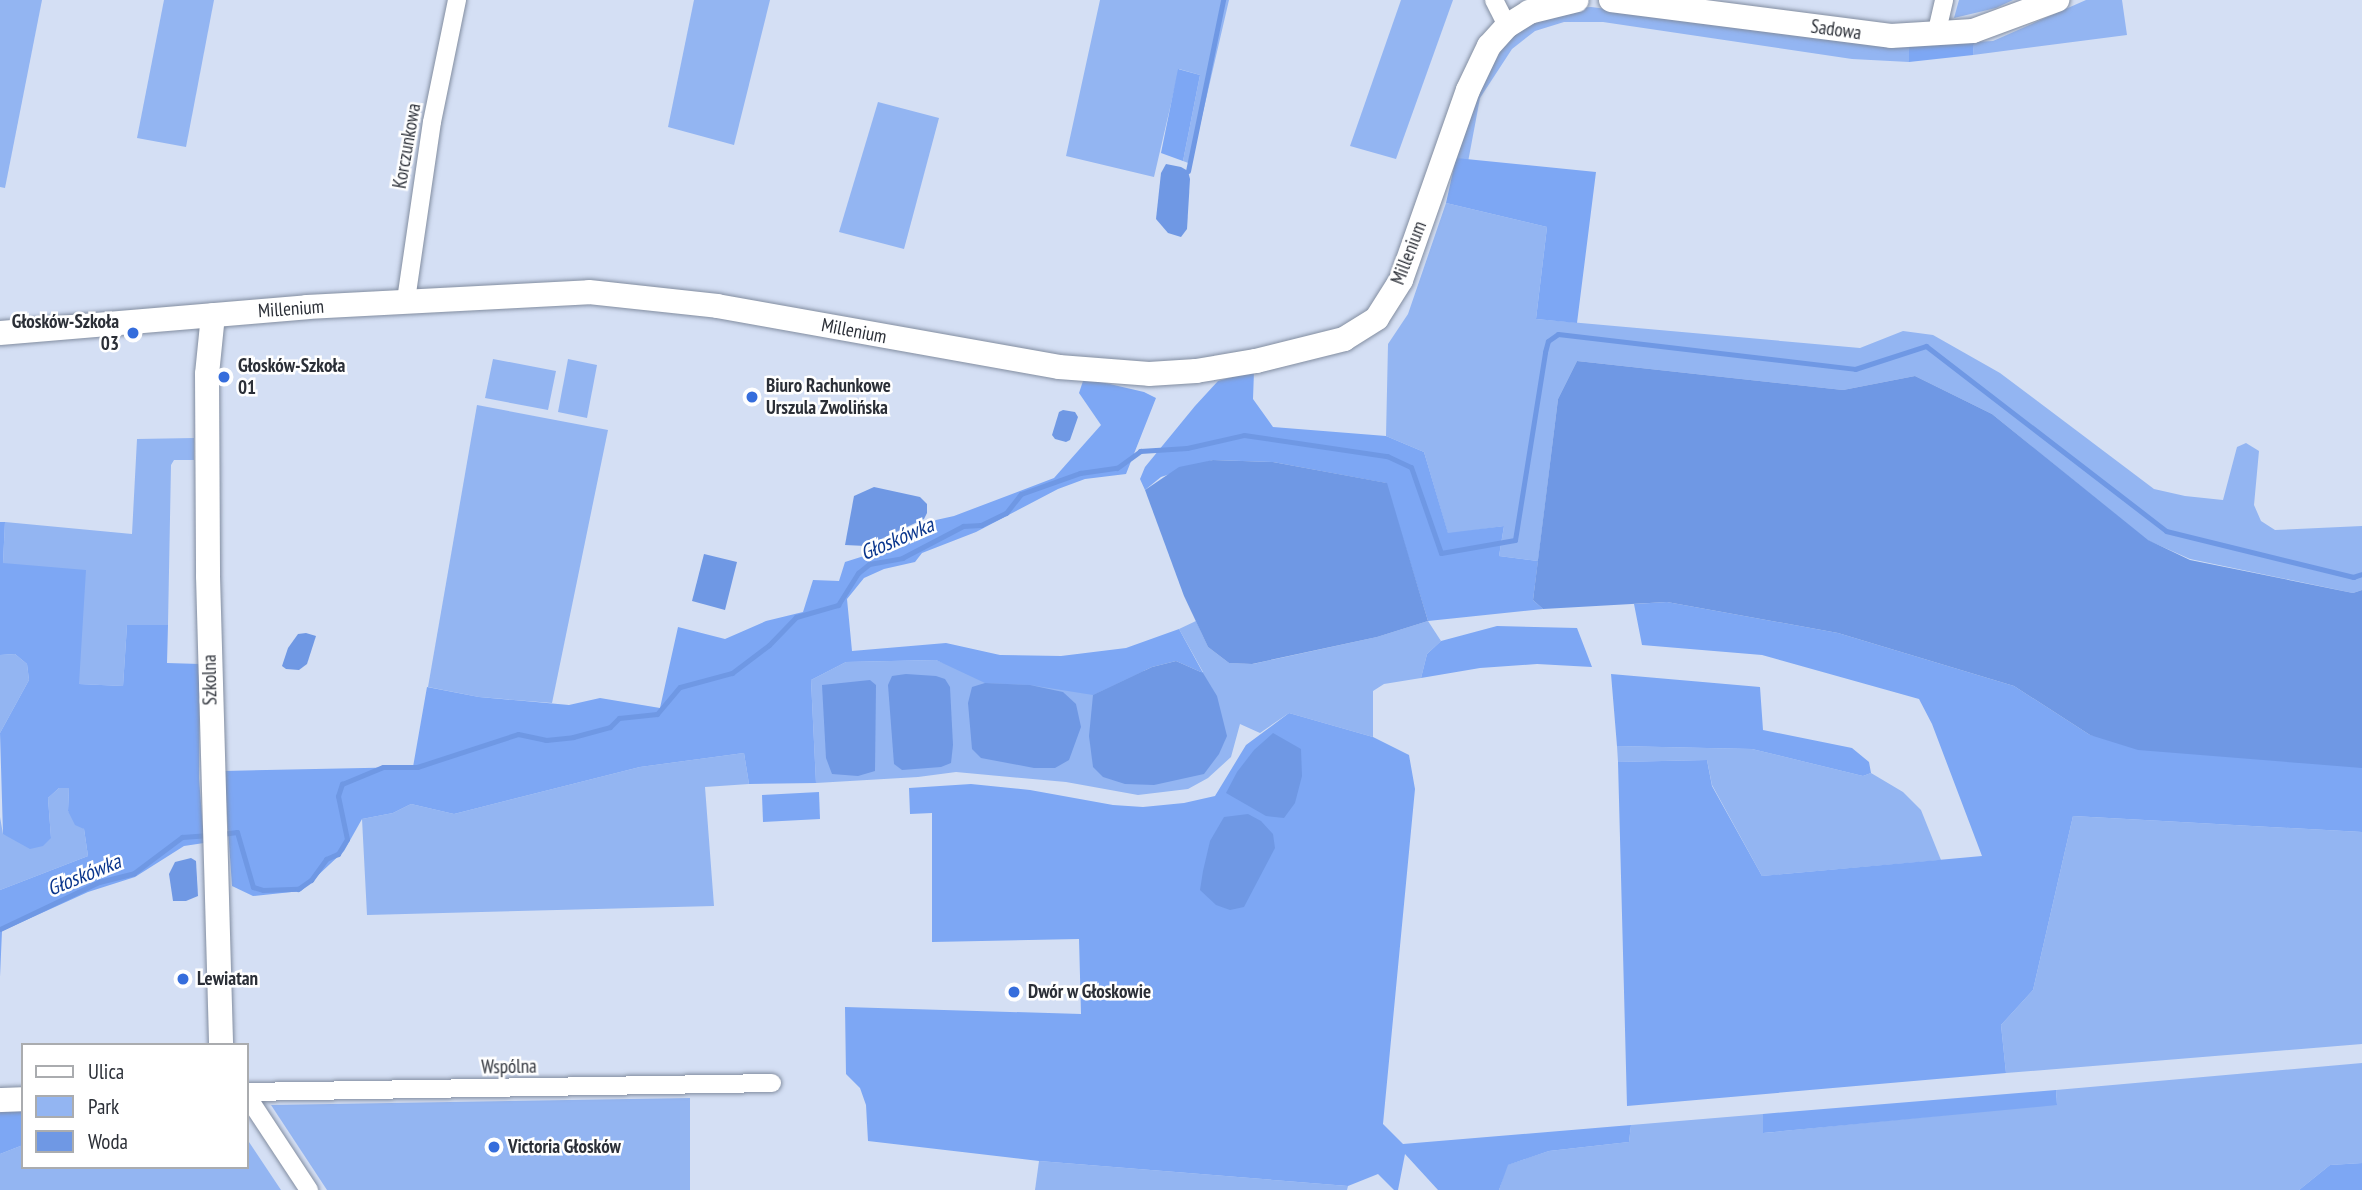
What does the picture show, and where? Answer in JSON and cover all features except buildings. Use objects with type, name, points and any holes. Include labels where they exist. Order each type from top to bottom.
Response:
[{"type":"street","name":"Korczunkowa","points":[[406,300],[432,122],[457,0]]},
{"type":"street","points":[[1494,0],[1507,26],[1537,8],[1577,0]]},
{"type":"street","name":"Sadowa","points":[[1611,0],[1876,35],[1936,35],[1988,27],[2057,0]]},
{"type":"street","points":[[1936,35],[1944,0]]},
{"type":"street","name":"Millenium","points":[[0,333],[406,300],[545,292],[628,294],[718,306],[991,357],[1127,373],[1196,371],[1314,348],[1360,331],[1377,318],[1390,300],[1401,280],[1475,73],[1489,46],[1507,26]]},
{"type":"street","name":"Szkolna","points":[[213,315],[207,401],[208,576],[221,1043]]},
{"type":"street","name":"Wspólna","points":[[248,1094],[772,1083]]},
{"type":"street","points":[[248,1096],[309,1190]]},
{"type":"street","points":[[0,1100],[21,1099]]},
{"type":"green space","points":[[0,0],[42,0],[5,188],[0,187]]},
{"type":"green space","points":[[164,0],[214,0],[186,147],[137,138]]},
{"type":"green space","points":[[694,0],[770,0],[734,145],[668,127]]},
{"type":"green space","points":[[1100,0],[1229,0],[1191,164],[1183,161],[1200,75],[1179,69],[1154,177],[1066,156]]},
{"type":"green space","points":[[1401,0],[1453,0],[1396,159],[1350,146]]},
{"type":"green space","points":[[1959,0],[2013,0],[1996,8],[1954,18]]},
{"type":"green space","points":[[2086,0],[2122,0],[2127,35],[1973,55],[1974,42],[1993,41]]},
{"type":"green space","points":[[1591,7],[1909,46],[1909,62],[1852,59],[1603,22],[1564,22],[1535,31],[1512,49],[1480,98],[1468,162],[1456,158],[1489,65],[1510,37],[1535,19],[1563,9]]},
{"type":"green space","points":[[878,102],[939,118],[904,249],[839,232]]},
{"type":"green space","points":[[1446,203],[1547,227],[1536,319],[1860,348],[1903,331],[1933,335],[2000,373],[2154,489],[2185,496],[2223,500],[2237,447],[2246,443],[2259,451],[2254,505],[2261,521],[2275,530],[2362,526],[2362,590],[2353,593],[2190,559],[2147,540],[1992,414],[1915,376],[1843,390],[1577,361],[1558,399],[1538,561],[1499,556],[1504,526],[1448,534],[1424,452],[1386,436],[1388,344],[1408,314]]},
{"type":"green space","points":[[493,359],[556,371],[548,410],[485,398]]},
{"type":"green space","points":[[568,359],[597,365],[587,418],[558,412]]},
{"type":"green space","points":[[477,405],[608,430],[552,703],[479,697],[428,687]]},
{"type":"green space","points":[[194,438],[194,460],[174,460],[171,465],[168,625],[127,625],[123,686],[79,684],[3,563],[5,522],[132,534],[137,439]]},
{"type":"green space","points":[[1196,621],[1208,647],[1229,663],[1253,664],[1377,637],[1428,621],[1441,641],[1427,654],[1421,678],[1384,684],[1373,691],[1373,737],[1289,713],[1260,733],[1240,724],[1231,757],[1208,778],[1188,789],[1138,795],[1066,782],[956,772],[816,783],[811,680],[846,662],[936,660],[954,667],[1203,672],[1179,629]]},
{"type":"green space","points":[[15,654],[27,664],[29,680],[0,733],[0,655]]},
{"type":"green space","points":[[1617,746],[1752,749],[1863,776],[1871,773],[1903,792],[1921,810],[1941,860],[1762,876],[1712,785],[1707,760],[1618,762]]},
{"type":"green space","points":[[744,753],[749,784],[705,787],[714,906],[367,915],[362,819],[393,813],[411,804],[454,814],[640,767]]},
{"type":"green space","points":[[59,788],[69,788],[68,811],[84,829],[88,856],[0,890],[0,817],[3,834],[51,838],[48,798]]},
{"type":"green space","points":[[2073,816],[2362,832],[2362,1044],[2006,1073],[2001,1025],[2033,990]]},
{"type":"green space","points":[[2362,1063],[2362,1163],[2330,1165],[2299,1190],[1499,1190],[1507,1165],[1549,1151],[1629,1142],[1631,1125],[1763,1114],[1764,1133],[2057,1104],[2056,1090]]},
{"type":"green space","name":"Victoria Głosków","points":[[690,1098],[690,1190],[327,1190],[271,1105]]},
{"type":"green space","points":[[248,1140],[281,1190],[0,1190],[0,1154],[21,1146],[21,1169],[248,1169]]},
{"type":"green space","points":[[1039,1161],[1348,1186],[1347,1190],[1035,1190]]},
{"type":"shaded area","points":[[1974,42],[1973,55],[1909,62],[1909,46]]},
{"type":"shaded area","points":[[1178,69],[1200,75],[1183,161],[1161,153]]},
{"type":"shaded area","points":[[1456,158],[1596,172],[1577,323],[1536,319],[1547,227],[1446,203]]},
{"type":"shaded area","points":[[1254,371],[1253,399],[1273,427],[1386,436],[1424,452],[1448,533],[1504,526],[1499,556],[1538,561],[1533,600],[1543,609],[1428,621],[1386,483],[1273,462],[1213,460],[1161,477],[1145,490],[1140,479],[1145,467],[1195,406],[1218,381]]},
{"type":"shaded area","points":[[1084,378],[1144,392],[1156,398],[1126,474],[1085,479],[1058,489],[976,532],[922,553],[915,562],[884,569],[864,578],[847,599],[852,651],[946,643],[1000,655],[1061,656],[1126,648],[1179,629],[1203,673],[1176,661],[1152,667],[1093,695],[1030,685],[985,683],[936,660],[846,662],[811,680],[816,783],[749,784],[744,753],[640,767],[454,814],[411,804],[393,813],[362,819],[344,851],[301,891],[253,896],[232,886],[224,771],[413,767],[427,687],[479,697],[569,705],[600,698],[660,708],[678,627],[725,639],[766,621],[803,612],[813,580],[839,581],[845,562],[905,543],[936,520],[954,516],[1054,478],[1101,425],[1079,393]]},
{"type":"shaded area","points":[[0,522],[5,522],[3,563],[86,570],[79,684],[123,686],[127,625],[168,625],[167,663],[200,664],[199,778],[204,843],[184,846],[135,877],[88,892],[2,931],[0,977],[0,890],[88,856],[84,829],[75,825],[68,811],[69,788],[59,788],[48,798],[51,838],[43,846],[30,849],[3,834],[0,733],[29,680],[27,664],[15,654],[0,655]]},
{"type":"shaded area","points":[[1667,602],[1838,633],[2014,686],[2090,735],[2362,762],[2362,832],[2073,816],[2033,990],[2001,1025],[2006,1073],[1627,1106],[1618,762],[1707,760],[1712,786],[1762,876],[1982,856],[1932,724],[1919,699],[1762,655],[1642,645],[1634,604]]},
{"type":"shaded area","points":[[1497,626],[1577,628],[1592,667],[1537,664],[1480,668],[1421,678],[1427,654],[1441,641]]},
{"type":"shaded area","points":[[1611,674],[1760,687],[1763,730],[1852,748],[1869,762],[1871,773],[1863,776],[1752,749],[1617,746]]},
{"type":"shaded area","points":[[1289,713],[1373,737],[1409,755],[1415,789],[1383,1124],[1403,1144],[1631,1125],[1629,1142],[1549,1151],[1508,1165],[1499,1190],[1438,1190],[1405,1154],[1398,1190],[1394,1190],[1378,1174],[1348,1186],[1039,1161],[868,1141],[866,1105],[860,1088],[846,1074],[845,1007],[1081,1014],[1079,939],[932,942],[932,813],[910,814],[909,788],[971,784],[1030,790],[1113,805],[1143,807],[1184,803],[1215,796],[1246,745]]},
{"type":"shaded area","points":[[819,792],[820,819],[763,822],[762,795]]},
{"type":"shaded area","points":[[2056,1090],[2057,1105],[1763,1133],[1763,1114]]},
{"type":"shaded area","points":[[0,1111],[21,1111],[21,1146],[0,1154]]},
{"type":"shaded area","points":[[2362,1163],[2362,1190],[2299,1190],[2330,1165]]},
{"type":"water","points":[[1166,164],[1188,171],[1190,179],[1187,229],[1181,237],[1168,233],[1156,219],[1161,173]]},
{"type":"water","points":[[1577,361],[1843,390],[1915,376],[1992,414],[2148,540],[2190,560],[2353,593],[2362,590],[2362,768],[2138,750],[2090,735],[2014,686],[1838,633],[1667,602],[1543,609],[1533,600],[1558,399]]},
{"type":"water","points":[[1059,412],[1075,412],[1078,417],[1070,440],[1066,442],[1055,439],[1052,435]]},
{"type":"water","points":[[1213,460],[1273,462],[1387,483],[1428,621],[1377,637],[1252,664],[1229,663],[1208,647],[1184,596],[1145,490],[1179,467]]},
{"type":"water","points":[[874,487],[920,497],[927,504],[927,513],[924,519],[866,546],[845,545],[854,496]]},
{"type":"water","points":[[704,554],[737,562],[725,610],[692,601]]},
{"type":"water","points":[[298,634],[316,636],[307,664],[299,670],[286,669],[282,666],[288,648]]},
{"type":"water","points":[[1176,661],[1203,673],[1217,696],[1227,736],[1219,754],[1204,774],[1154,785],[1125,784],[1103,777],[1093,767],[1089,736],[1093,695],[1152,667]]},
{"type":"water","points":[[892,676],[936,676],[945,679],[950,687],[953,745],[951,763],[941,767],[902,770],[894,764],[888,685]]},
{"type":"water","points":[[870,680],[876,685],[875,771],[858,776],[832,774],[826,758],[822,685]]},
{"type":"water","points":[[985,683],[1030,685],[1063,692],[1076,704],[1081,727],[1069,760],[1055,768],[1034,768],[981,758],[972,749],[968,703],[972,687]]},
{"type":"water","points":[[1273,733],[1301,749],[1302,776],[1295,803],[1284,818],[1266,816],[1226,793],[1237,772],[1254,750]]},
{"type":"water","points":[[1248,814],[1261,821],[1273,834],[1275,848],[1244,907],[1230,910],[1216,905],[1200,890],[1203,871],[1210,841],[1224,817]]},
{"type":"water","points":[[191,858],[196,861],[198,896],[186,901],[173,901],[169,874],[175,862]]},
{"type":"waterway","points":[[1188,171],[1223,0]]},
{"type":"waterway","name":"Głoskówka","points":[[222,834],[237,832],[253,887],[263,890],[298,889],[311,880],[326,859],[338,854],[347,839],[338,796],[342,784],[383,767],[417,767],[518,734],[546,740],[573,737],[610,727],[619,718],[657,714],[680,687],[732,673],[769,645],[796,617],[838,605],[858,573],[869,564],[902,558],[963,526],[981,525],[1006,513],[1021,494],[1080,473],[1117,468],[1140,451],[1187,448],[1244,435],[1387,456],[1411,467],[1441,553],[1515,540],[1545,352],[1548,341],[1558,334],[1855,369],[1926,346],[2166,531],[2353,577],[2362,574]]},
{"type":"waterway","name":"Głoskówka","points":[[0,929],[99,882],[134,873],[182,837],[209,835]]},
{"type":"place","name":"Głosków-Szkoła 03","points":[[133,333]]},
{"type":"place","name":"Głosków-Szkoła 01","points":[[224,377]]},
{"type":"place","name":"Biuro Rachunkowe Urszula Zwolińska","points":[[752,397]]},
{"type":"place","name":"Lewiatan","points":[[183,979]]},
{"type":"place","name":"Dwór w Głoskowie","points":[[1014,992]]},
{"type":"place","name":"Victoria Głosków","points":[[494,1147]]}]
